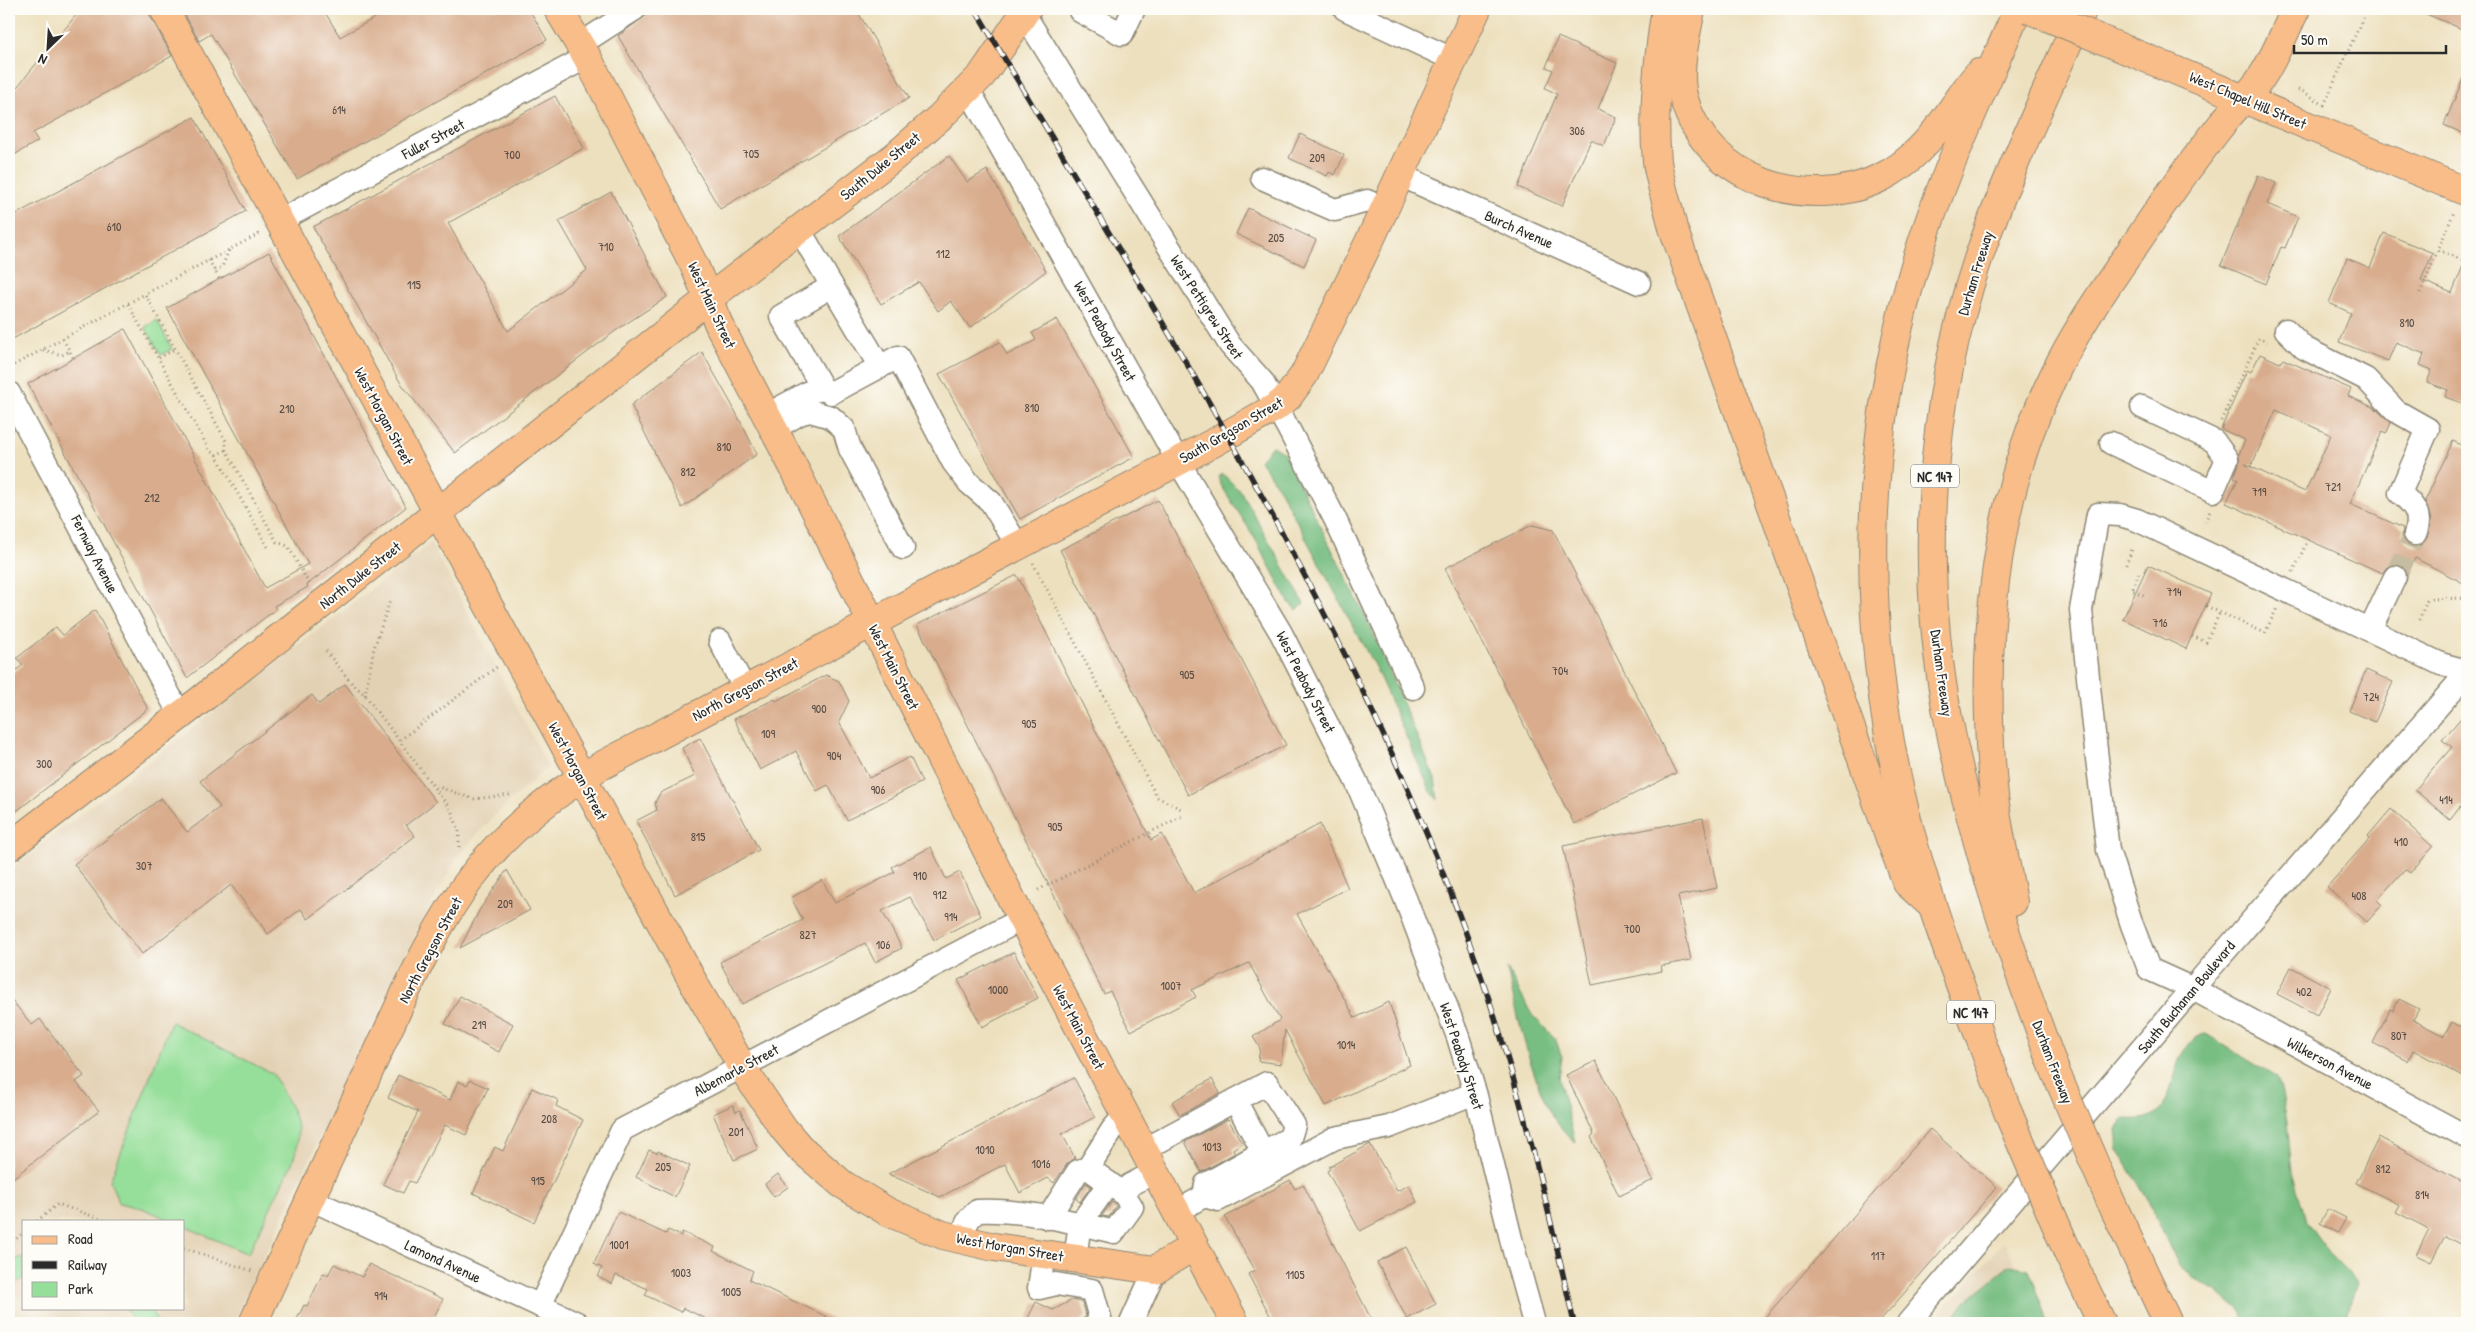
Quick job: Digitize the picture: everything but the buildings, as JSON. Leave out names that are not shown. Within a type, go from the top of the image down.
[{"type":"main road","name":"West Morgan Street","points":[[164,9],[271,226],[437,514],[742,1066],[784,1129],[800,1148],[842,1184],[888,1212],[930,1230],[959,1239],[1044,1254],[1155,1270]]},
{"type":"main road","name":"West Main Street","points":[[558,9],[583,51],[696,267],[719,325],[1022,919],[1235,1323]]},
{"type":"main road","name":"South Gregson Street","points":[[872,623],[1024,552],[1178,461],[1276,407],[1297,386],[1385,209],[1452,59],[1477,9]]},
{"type":"main road","points":[[1666,9],[1658,70],[1655,116],[1657,162],[1673,228],[1900,866],[1907,883],[1934,909]]},
{"type":"main road","points":[[1690,9],[1682,73],[1684,97],[1691,118],[1702,136],[1718,154],[1756,181],[1808,193],[1839,191],[1865,184],[1884,176],[1911,156],[1932,134],[1969,83],[1998,55]]},
{"type":"main road","name":"NC 147","points":[[2018,9],[1941,188],[1910,281],[1892,354],[1876,464],[1873,585],[1882,691],[1900,787],[1934,909],[2008,1115],[2068,1253],[2102,1323]]},
{"type":"main road","name":"West Chapel Hill Street","points":[[2028,9],[2245,99],[2461,202]]},
{"type":"main road","name":"Durham Freeway","points":[[2083,9],[1991,223],[1962,314],[1948,376],[1934,486],[1932,545],[1934,607],[1948,717],[1962,786],[1981,855],[2015,959],[2054,1068],[2110,1200],[2168,1323]]},
{"type":"main road","points":[[2015,959],[2012,901],[2002,855],[1994,797],[1988,721],[1988,663],[1996,579],[2013,482],[2040,403],[2076,335],[2157,212],[2223,122],[2245,99],[2264,74],[2296,9]]},
{"type":"main road","name":"South Duke Street","points":[[708,299],[894,157],[968,89],[1000,51],[1025,12]]},
{"type":"main road","name":"North Duke Street","points":[[9,847],[437,514],[708,299]]},
{"type":"main road","name":"North Gregson Street","points":[[253,1323],[421,961],[454,901],[475,872],[527,816],[582,778],[872,623]]},
{"type":"main road","points":[[1155,1270],[1194,1246]]},
{"type":"street","name":"Fuller Street","points":[[271,226],[583,51],[635,9]]},
{"type":"street","points":[[1080,12],[1122,34],[1134,9]]},
{"type":"street","points":[[1345,9],[1452,59]]},
{"type":"street","name":"West Pettigrew Street","points":[[1025,12],[1230,345],[1262,381],[1335,520],[1413,688]]},
{"type":"street","name":"West Peabody Street","points":[[968,89],[1178,461],[1281,633],[1352,772],[1438,982],[1475,1093],[1534,1323]]},
{"type":"street","name":"Burch Avenue","points":[[1400,176],[1638,283]]},
{"type":"street","points":[[1262,178],[1335,210],[1367,201],[1385,209]]},
{"type":"street","points":[[799,229],[880,367]]},
{"type":"street","points":[[823,389],[781,316],[832,286]]},
{"type":"street","points":[[2281,338],[2366,379],[2396,411],[2428,429],[2400,493],[2415,505],[2418,515],[2415,534]]},
{"type":"street","points":[[770,422],[809,392],[823,389],[831,392],[898,357],[953,462],[970,483],[991,502],[1024,552]]},
{"type":"street","name":"Fernway Avenue","points":[[9,393],[180,715]]},
{"type":"street","points":[[2111,443],[2213,491],[2227,459],[2214,441],[2142,407]]},
{"type":"street","points":[[770,422],[810,411],[819,412],[831,417],[844,429],[850,449],[903,548]]},
{"type":"street","name":"Wilkerson Avenue","points":[[2370,630],[2137,520],[2120,515],[2098,514],[2081,610],[2108,850],[2132,926],[2149,969],[2192,989],[2467,1137]]},
{"type":"street","points":[[2395,577],[2370,630],[2441,664],[2467,672]]},
{"type":"street","points":[[720,641],[744,690]]},
{"type":"street","name":"South Buchanan Boulevard","points":[[1908,1323],[2192,989],[2467,672]]},
{"type":"street","name":"Albemarle Street","points":[[540,1306],[622,1130],[1022,919]]},
{"type":"street","points":[[1075,1258],[1080,1224],[1116,1189],[1130,1185],[1149,1161],[1235,1100],[1267,1084],[1294,1126],[1290,1138],[1206,1184],[1204,1196]]},
{"type":"street","points":[[1176,1212],[1204,1196],[1218,1200],[1335,1138],[1389,1126],[1475,1093]]},
{"type":"street","points":[[1235,1100],[1263,1152]]},
{"type":"street","points":[[1048,1218],[1078,1171],[1088,1168],[1112,1130],[1125,1116]]},
{"type":"street","points":[[959,1239],[970,1219],[977,1211],[999,1210],[1114,1232],[1132,1207],[1116,1189],[1088,1168]]},
{"type":"street","name":"Lamond Avenue","points":[[310,1198],[577,1323]]},
{"type":"street","points":[[1044,1254],[1039,1288],[1056,1284],[1092,1290],[1100,1318],[1097,1323]]},
{"type":"street","points":[[1130,1323],[1155,1270]]},
{"type":"path","points":[[2298,90],[2324,105],[2367,9]]},
{"type":"path","points":[[2420,293],[2461,202]]},
{"type":"path","points":[[14,365],[271,226]]},
{"type":"path","points":[[215,271],[222,267],[230,249]]},
{"type":"path","points":[[2438,250],[2467,263],[2463,275],[2467,277]]},
{"type":"path","points":[[209,260],[220,279]]},
{"type":"path","points":[[145,294],[226,442],[226,450],[277,542],[288,546],[312,588]]},
{"type":"path","points":[[128,304],[210,451],[216,455],[269,549]]},
{"type":"path","points":[[2217,429],[2259,338],[2281,338]]},
{"type":"path","points":[[63,339],[74,358]]},
{"type":"path","points":[[159,358],[175,349]]},
{"type":"path","points":[[43,350],[62,355],[70,351]]},
{"type":"path","points":[[216,455],[226,450]]},
{"type":"path","points":[[2205,522],[2213,504]]},
{"type":"path","points":[[2293,573],[2308,540]]},
{"type":"path","points":[[2126,565],[2132,549]]},
{"type":"path","points":[[1024,552],[1157,797],[1181,809]]},
{"type":"path","points":[[2139,573],[2132,590],[2146,596]]},
{"type":"path","points":[[2419,620],[2427,601],[2431,599],[2467,598]]},
{"type":"path","points":[[2206,606],[2265,633],[2281,600]]},
{"type":"path","points":[[365,695],[374,648],[390,601]]},
{"type":"path","points":[[2192,636],[2206,642],[2220,612]]},
{"type":"path","points":[[326,651],[349,680],[365,695],[400,740],[457,820],[459,850]]},
{"type":"path","points":[[400,740],[498,667]]},
{"type":"path","points":[[434,786],[473,799],[510,795]]},
{"type":"path","points":[[1038,890],[1184,814]]},
{"type":"path","points":[[39,1220],[58,1204],[103,1220]]},
{"type":"path","points":[[9,1245],[22,1234]]},
{"type":"path","points":[[185,1248],[255,1272]]},
{"type":"shaded area","points":[[431,543],[548,767],[498,812],[457,857],[418,929],[233,1323],[9,1323],[9,870]]},
{"type":"shaded area","points":[[2004,1242],[2048,1323],[1931,1323]]},
{"type":"green space","points":[[157,320],[172,349],[161,355],[145,327]]},
{"type":"green space","points":[[1272,446],[1284,453],[1370,626],[1435,779],[1438,800],[1430,790],[1376,669],[1281,492],[1260,460]]},
{"type":"green space","points":[[1223,474],[1241,492],[1304,603],[1297,610],[1290,604],[1253,535],[1221,485],[1218,477]]},
{"type":"green space","points":[[1507,969],[1532,1015],[1555,1038],[1562,1057],[1559,1078],[1575,1142],[1552,1116],[1540,1090],[1524,1039]]},
{"type":"green space","points":[[171,1022],[273,1074],[293,1112],[298,1129],[297,1147],[292,1163],[248,1254],[185,1226],[185,1220],[170,1220],[142,1208],[119,1203],[110,1181]]},
{"type":"green space","points":[[2206,1034],[2277,1078],[2287,1122],[2292,1173],[2307,1222],[2328,1252],[2358,1283],[2344,1323],[2243,1323],[2241,1313],[2217,1292],[2179,1267],[2148,1200],[2118,1150],[2116,1130],[2125,1119],[2141,1119],[2152,1116],[2160,1110],[2169,1093],[2183,1052],[2196,1036]]},
{"type":"green space","points":[[22,1258],[22,1280],[9,1285],[9,1261]]},
{"type":"green space","points":[[2010,1265],[2029,1269],[2044,1310],[2046,1323],[1949,1323],[1967,1300]]},
{"type":"green space","points":[[126,1310],[150,1310],[158,1323],[135,1323]]},
{"type":"tunnel","points":[[2395,577],[2415,534]]},
{"type":"railway","points":[[975,9],[1114,240],[1250,474],[1314,593],[1374,714],[1428,837],[1492,1008],[1531,1142],[1574,1323]]}]
